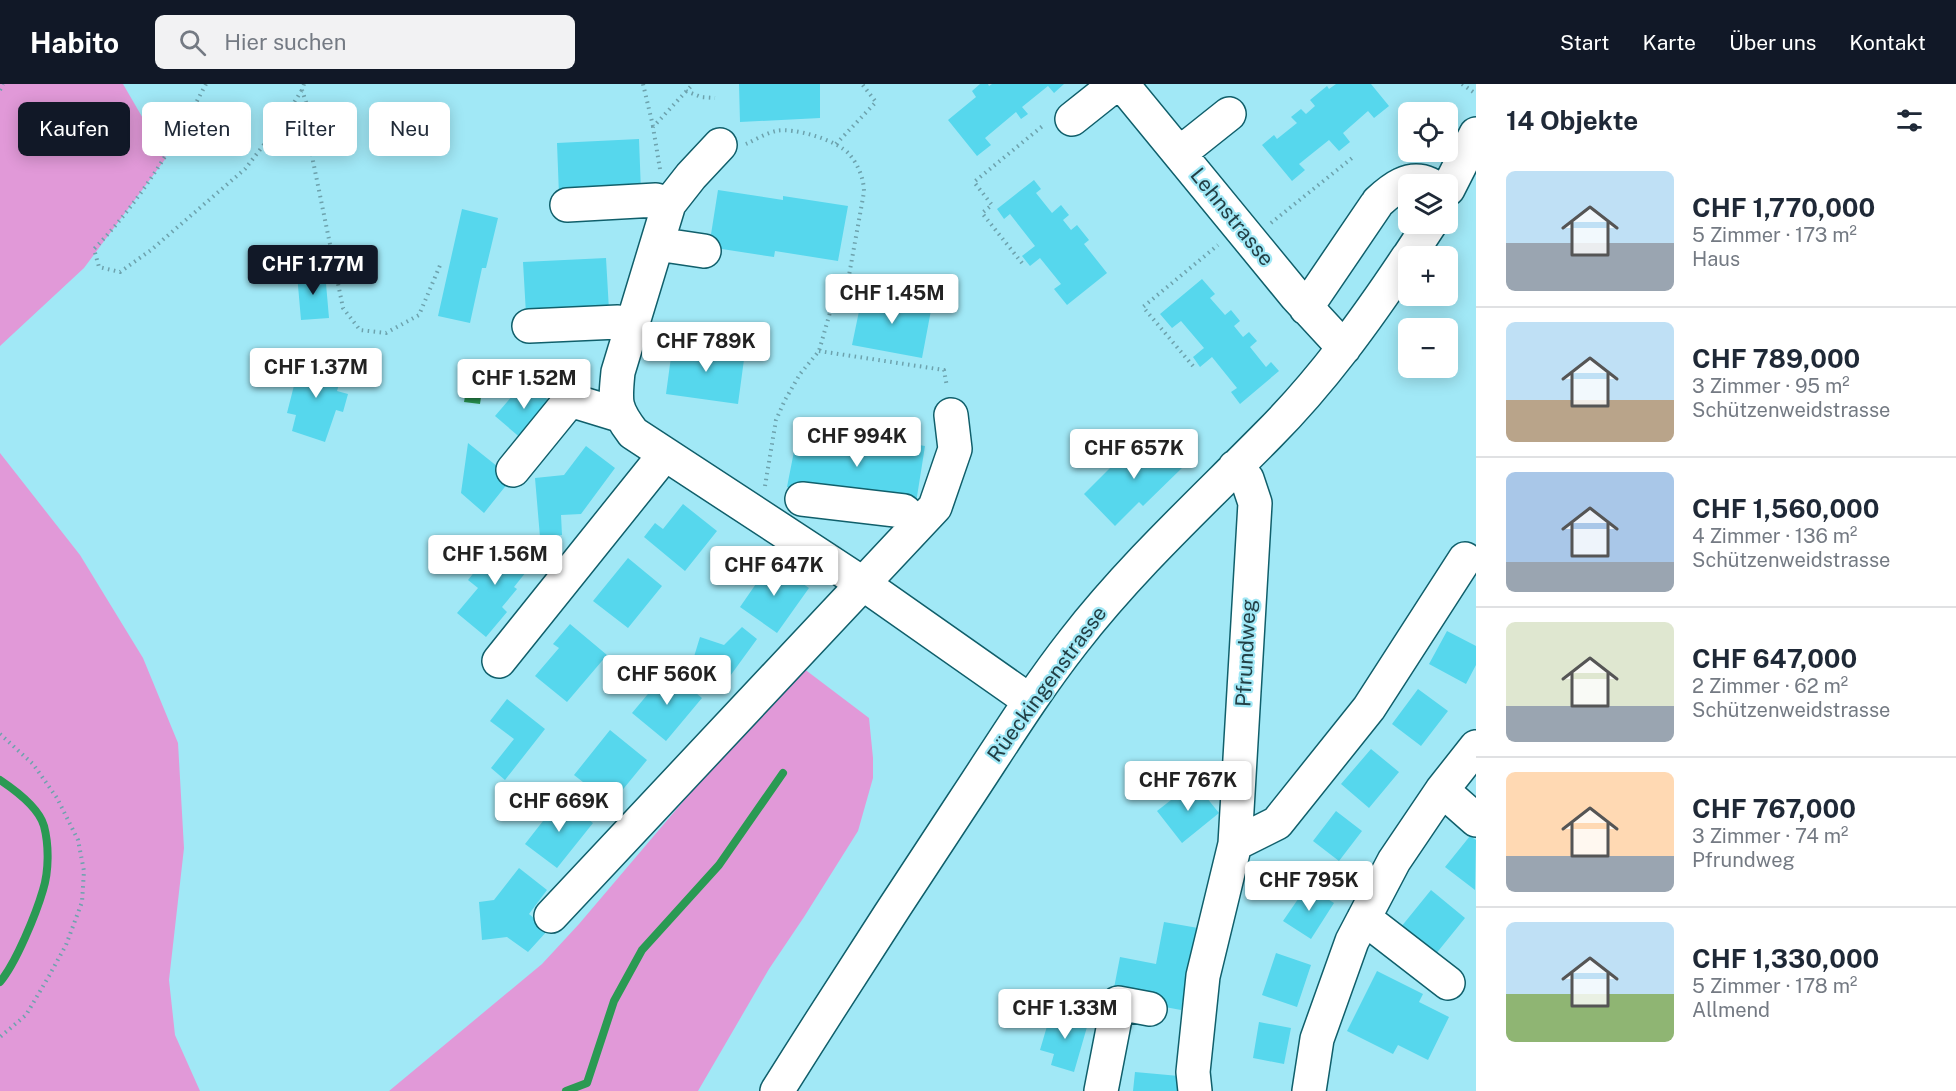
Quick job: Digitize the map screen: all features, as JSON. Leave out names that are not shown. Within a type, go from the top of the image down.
[{"type":"street","points":[[1060,120],[1116,84]]},
{"type":"street","name":"Lehnstrasse","points":[[1122,84],[1306,308],[1344,348]]},
{"type":"street","points":[[1180,153],[1229,114]]},
{"type":"street","points":[[1456,174],[1476,134]]},
{"type":"street","points":[[729,146],[691,176],[669,204],[618,372],[615,397],[619,415],[633,433],[862,583],[1030,701]]},
{"type":"street","points":[[1306,308],[1377,204],[1398,187]]},
{"type":"street","points":[[567,205],[656,200],[669,204]]},
{"type":"street","points":[[657,244],[704,250]]},
{"type":"street","name":"Rüeckingenstrasse","points":[[777,1091],[865,951],[1030,701],[1073,642],[1114,593],[1285,418],[1344,348],[1398,273]]},
{"type":"street","points":[[529,326],[618,322],[632,325]]},
{"type":"street","points":[[513,470],[570,399],[619,415]]},
{"type":"street","points":[[550,916],[935,507],[955,449],[951,415]]},
{"type":"street","points":[[499,661],[664,454]]},
{"type":"street","name":"Pfrundweg","points":[[1195,1091],[1193,1072],[1203,976],[1235,844],[1255,503],[1247,480],[1235,467]]},
{"type":"street","points":[[802,499],[904,512],[918,524]]},
{"type":"street","points":[[1235,844],[1277,824],[1369,708],[1465,559]]},
{"type":"street","points":[[1309,1091],[1317,1039],[1352,941],[1394,861],[1442,790],[1476,747]]},
{"type":"street","points":[[1442,790],[1476,820]]},
{"type":"street","points":[[1364,918],[1448,983]]},
{"type":"street","points":[[1101,1091],[1118,1003],[1150,1009]]},
{"type":"path","points":[[0,90],[3,84]]},
{"type":"path","points":[[206,84],[173,145],[117,225],[94,249],[99,267],[120,272],[151,250],[245,170],[283,120],[304,84]]},
{"type":"path","points":[[643,84],[660,173],[669,204]]},
{"type":"path","points":[[653,127],[693,84]]},
{"type":"path","points":[[836,144],[876,102],[862,84]]},
{"type":"path","points":[[1462,84],[1476,94]]},
{"type":"path","points":[[302,90],[308,105],[313,161],[343,308],[360,330],[386,333],[419,315],[441,263]]},
{"type":"path","points":[[686,91],[715,99]]},
{"type":"path","points":[[1022,262],[982,213],[992,205],[974,182],[1060,120]]},
{"type":"path","points":[[729,146],[775,131],[792,130],[836,144],[849,154],[864,181],[848,281],[836,295],[819,351],[800,374],[776,420],[766,484]]},
{"type":"path","points":[[1263,230],[1353,158]]},
{"type":"path","points":[[1193,366],[1143,307],[1223,241]]},
{"type":"path","points":[[819,351],[944,370],[951,415]]},
{"type":"path","points":[[0,734],[33,764],[57,798],[78,840],[84,871],[82,902],[66,945],[26,1015],[0,1037]]},
{"type":"shaded area","points":[[0,84],[123,84],[142,117],[142,156],[165,156],[166,158],[84,268],[0,346]]},
{"type":"shaded area","points":[[469,374],[484,376],[480,404],[464,402]]},
{"type":"shaded area","points":[[0,453],[80,555],[143,658],[178,743],[184,848],[169,980],[175,1035],[200,1091],[0,1091]]},
{"type":"shaded area","points":[[799,665],[869,718],[873,778],[858,831],[769,969],[698,1091],[389,1091],[542,964],[579,924]]},
{"type":"building","points":[[739,84],[820,84],[820,118],[740,122]]},
{"type":"building","points":[[980,84],[989,86],[992,84],[1064,84],[1054,93],[1048,86],[1022,107],[1028,114],[1021,119],[1016,112],[985,138],[991,145],[977,156],[948,120],[976,97],[972,91]]},
{"type":"building","points":[[1336,84],[1371,84],[1389,106],[1374,118],[1368,111],[1343,133],[1350,142],[1339,151],[1329,140],[1299,164],[1305,170],[1292,181],[1262,145],[1274,135],[1277,139],[1297,123],[1291,117],[1301,109],[1306,114],[1315,106],[1310,100],[1327,86],[1329,89]]},
{"type":"building","points":[[639,139],[641,192],[559,195],[557,143]]},
{"type":"building","points":[[1034,180],[1041,189],[1036,193],[1052,213],[1061,205],[1069,215],[1063,220],[1071,230],[1077,225],[1089,240],[1084,244],[1107,273],[1067,305],[1054,289],[1061,284],[1040,258],[1030,266],[1022,256],[1035,246],[1010,214],[1004,219],[997,209]]},
{"type":"building","points":[[718,190],[783,200],[783,196],[848,206],[838,261],[775,251],[774,257],[709,247]]},
{"type":"building","points":[[462,209],[498,218],[486,268],[482,268],[470,323],[438,316]]},
{"type":"building","points":[[606,258],[609,310],[526,314],[523,262]]},
{"type":"building","points":[[325,272],[329,318],[301,320],[297,274]]},
{"type":"building","points":[[1202,279],[1215,294],[1210,298],[1225,315],[1231,310],[1240,321],[1234,326],[1243,337],[1249,332],[1257,341],[1250,347],[1266,367],[1271,362],[1279,371],[1240,404],[1231,392],[1237,388],[1212,357],[1200,367],[1193,357],[1204,348],[1181,321],[1172,328],[1160,314]]},
{"type":"building","points":[[863,292],[932,305],[922,358],[852,345]]},
{"type":"building","points":[[673,342],[745,352],[738,404],[666,394]]},
{"type":"building","points":[[300,362],[344,367],[337,391],[348,394],[343,412],[336,410],[325,442],[292,431],[296,415],[287,413]]},
{"type":"building","points":[[525,381],[553,404],[523,440],[495,416]]},
{"type":"building","points":[[798,431],[859,442],[860,435],[925,446],[916,503],[848,499],[787,487]]},
{"type":"building","points":[[1153,434],[1184,466],[1143,506],[1139,502],[1115,526],[1084,494],[1125,453],[1129,457]]},
{"type":"building","points":[[468,443],[512,478],[484,513],[461,493]]},
{"type":"building","points":[[586,446],[615,468],[581,514],[561,515],[562,535],[540,537],[535,478],[564,475]]},
{"type":"building","points":[[683,504],[717,531],[685,571],[644,537],[655,523],[663,529]]},
{"type":"building","points":[[503,536],[534,562],[514,587],[517,589],[502,607],[507,612],[486,637],[457,613],[478,588],[468,580]]},
{"type":"building","points":[[628,558],[662,586],[628,628],[593,601]]},
{"type":"building","points":[[771,562],[809,588],[777,633],[740,607]]},
{"type":"building","points":[[570,624],[607,655],[567,702],[535,676],[559,648],[553,644]]},
{"type":"building","points":[[742,627],[757,639],[725,683],[693,660],[700,637],[724,645]]},
{"type":"building","points":[[1447,631],[1476,646],[1476,665],[1466,684],[1429,664]]},
{"type":"building","points":[[668,670],[702,698],[666,741],[632,713]]},
{"type":"building","points":[[1418,689],[1448,711],[1421,746],[1392,724]]},
{"type":"building","points":[[507,699],[545,729],[505,780],[491,768],[514,739],[490,721]]},
{"type":"building","points":[[610,730],[647,760],[611,804],[574,775]]},
{"type":"building","points":[[1371,749],[1399,772],[1369,808],[1341,784]]},
{"type":"building","points":[[1194,782],[1219,813],[1182,843],[1157,811]]},
{"type":"building","points":[[561,798],[593,823],[557,868],[525,844]]},
{"type":"building","points":[[1336,811],[1362,831],[1339,861],[1313,841]]},
{"type":"building","points":[[1470,836],[1476,840],[1475,890],[1445,867]]},
{"type":"building","points":[[519,868],[547,890],[529,914],[548,930],[528,952],[507,937],[482,940],[479,902],[494,900]]},
{"type":"building","points":[[1307,886],[1334,903],[1311,939],[1283,921]]},
{"type":"building","points":[[1431,890],[1465,918],[1435,955],[1401,927]]},
{"type":"building","points":[[1164,922],[1198,928],[1181,1010],[1149,1004],[1114,988],[1120,957],[1156,964]]},
{"type":"building","points":[[1276,953],[1311,965],[1297,1007],[1262,995]]},
{"type":"building","points":[[1377,971],[1423,994],[1419,1002],[1449,1017],[1428,1060],[1398,1045],[1393,1054],[1347,1031]]},
{"type":"building","points":[[1066,1013],[1089,1020],[1074,1072],[1051,1065],[1054,1054],[1040,1050],[1050,1016],[1064,1020]]},
{"type":"building","points":[[1259,1022],[1291,1028],[1284,1064],[1253,1058]]},
{"type":"building","points":[[1135,1072],[1179,1076],[1177,1091],[1133,1091]]},
{"type":"waterway","points":[[566,1091],[587,1083],[614,1001],[642,950],[719,865],[783,773]]},
{"type":"waterway","points":[[0,780],[26,800],[41,819],[46,833],[48,858],[45,883],[36,912],[19,951],[0,982]]}]
